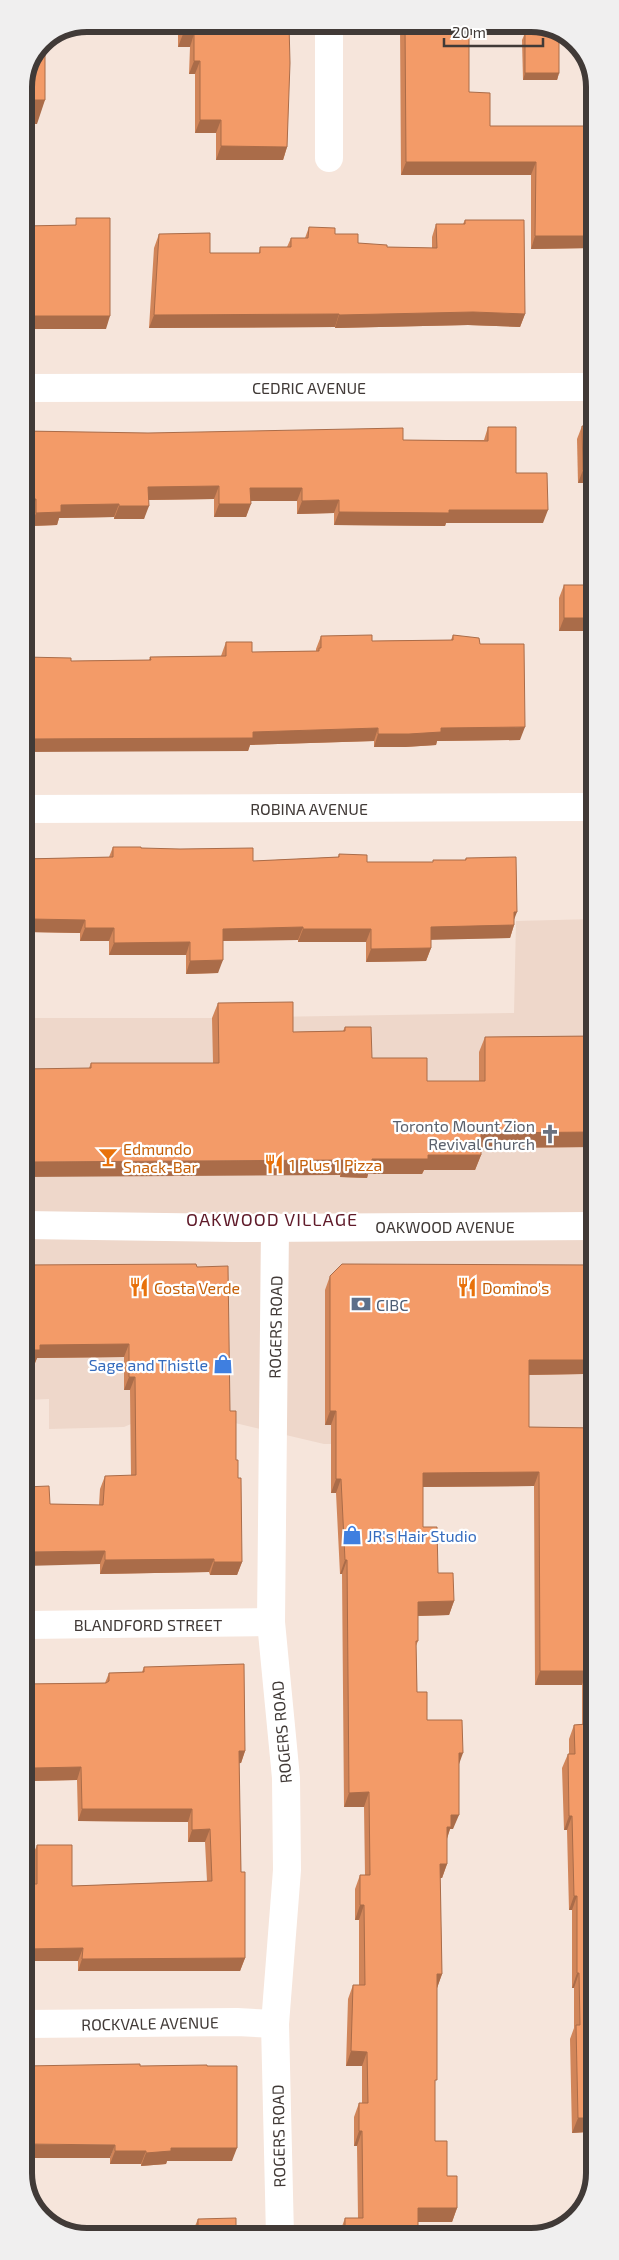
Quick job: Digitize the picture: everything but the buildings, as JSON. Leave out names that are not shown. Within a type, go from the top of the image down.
[{"type":"street","points":[[329,33],[329,158]]},
{"type":"street","name":"CEDRIC AVENUE","points":[[32,388],[586,387]]},
{"type":"street","name":"ROBINA AVENUE","points":[[32,809],[586,807]]},
{"type":"street","name":"OAKWOOD AVENUE","points":[[32,1225],[276,1228],[586,1226]]},
{"type":"street","name":"ROGERS ROAD","points":[[276,1228],[271,1622],[283,1736],[287,1843],[287,1870],[276,2024],[280,2227]]},
{"type":"street","name":"BLANDFORD STREET","points":[[32,1626],[271,1622]]},
{"type":"street","name":"ROCKVALE AVENUE","points":[[32,2024],[237,2022],[276,2024]]},
{"type":"shaded area","points":[[586,919],[586,1442],[324,1444],[235,1423],[131,1424],[124,1427],[49,1429],[49,1399],[32,1400],[32,1018],[212,1018],[514,1013],[516,921]]},
{"type":"place","name":"Toronto Mount Zion Revival Church","points":[[550,1134]]},
{"type":"place","name":"Edmundo Snack-Bar","points":[[108,1157]]},
{"type":"place","name":"1 Plus 1 Pizza","points":[[274,1164]]},
{"type":"place","name":"Costa Verde","points":[[139,1287]]},
{"type":"place","name":"Domino's","points":[[467,1287]]},
{"type":"place","name":"CIBC","points":[[361,1304]]},
{"type":"place","name":"Sage and Thistle","points":[[223,1364]]},
{"type":"place","name":"JR's Hair Studio","points":[[352,1535]]},
{"type":"district","name":"OAKWOOD VILLAGE","points":[[272,1219]]}]
